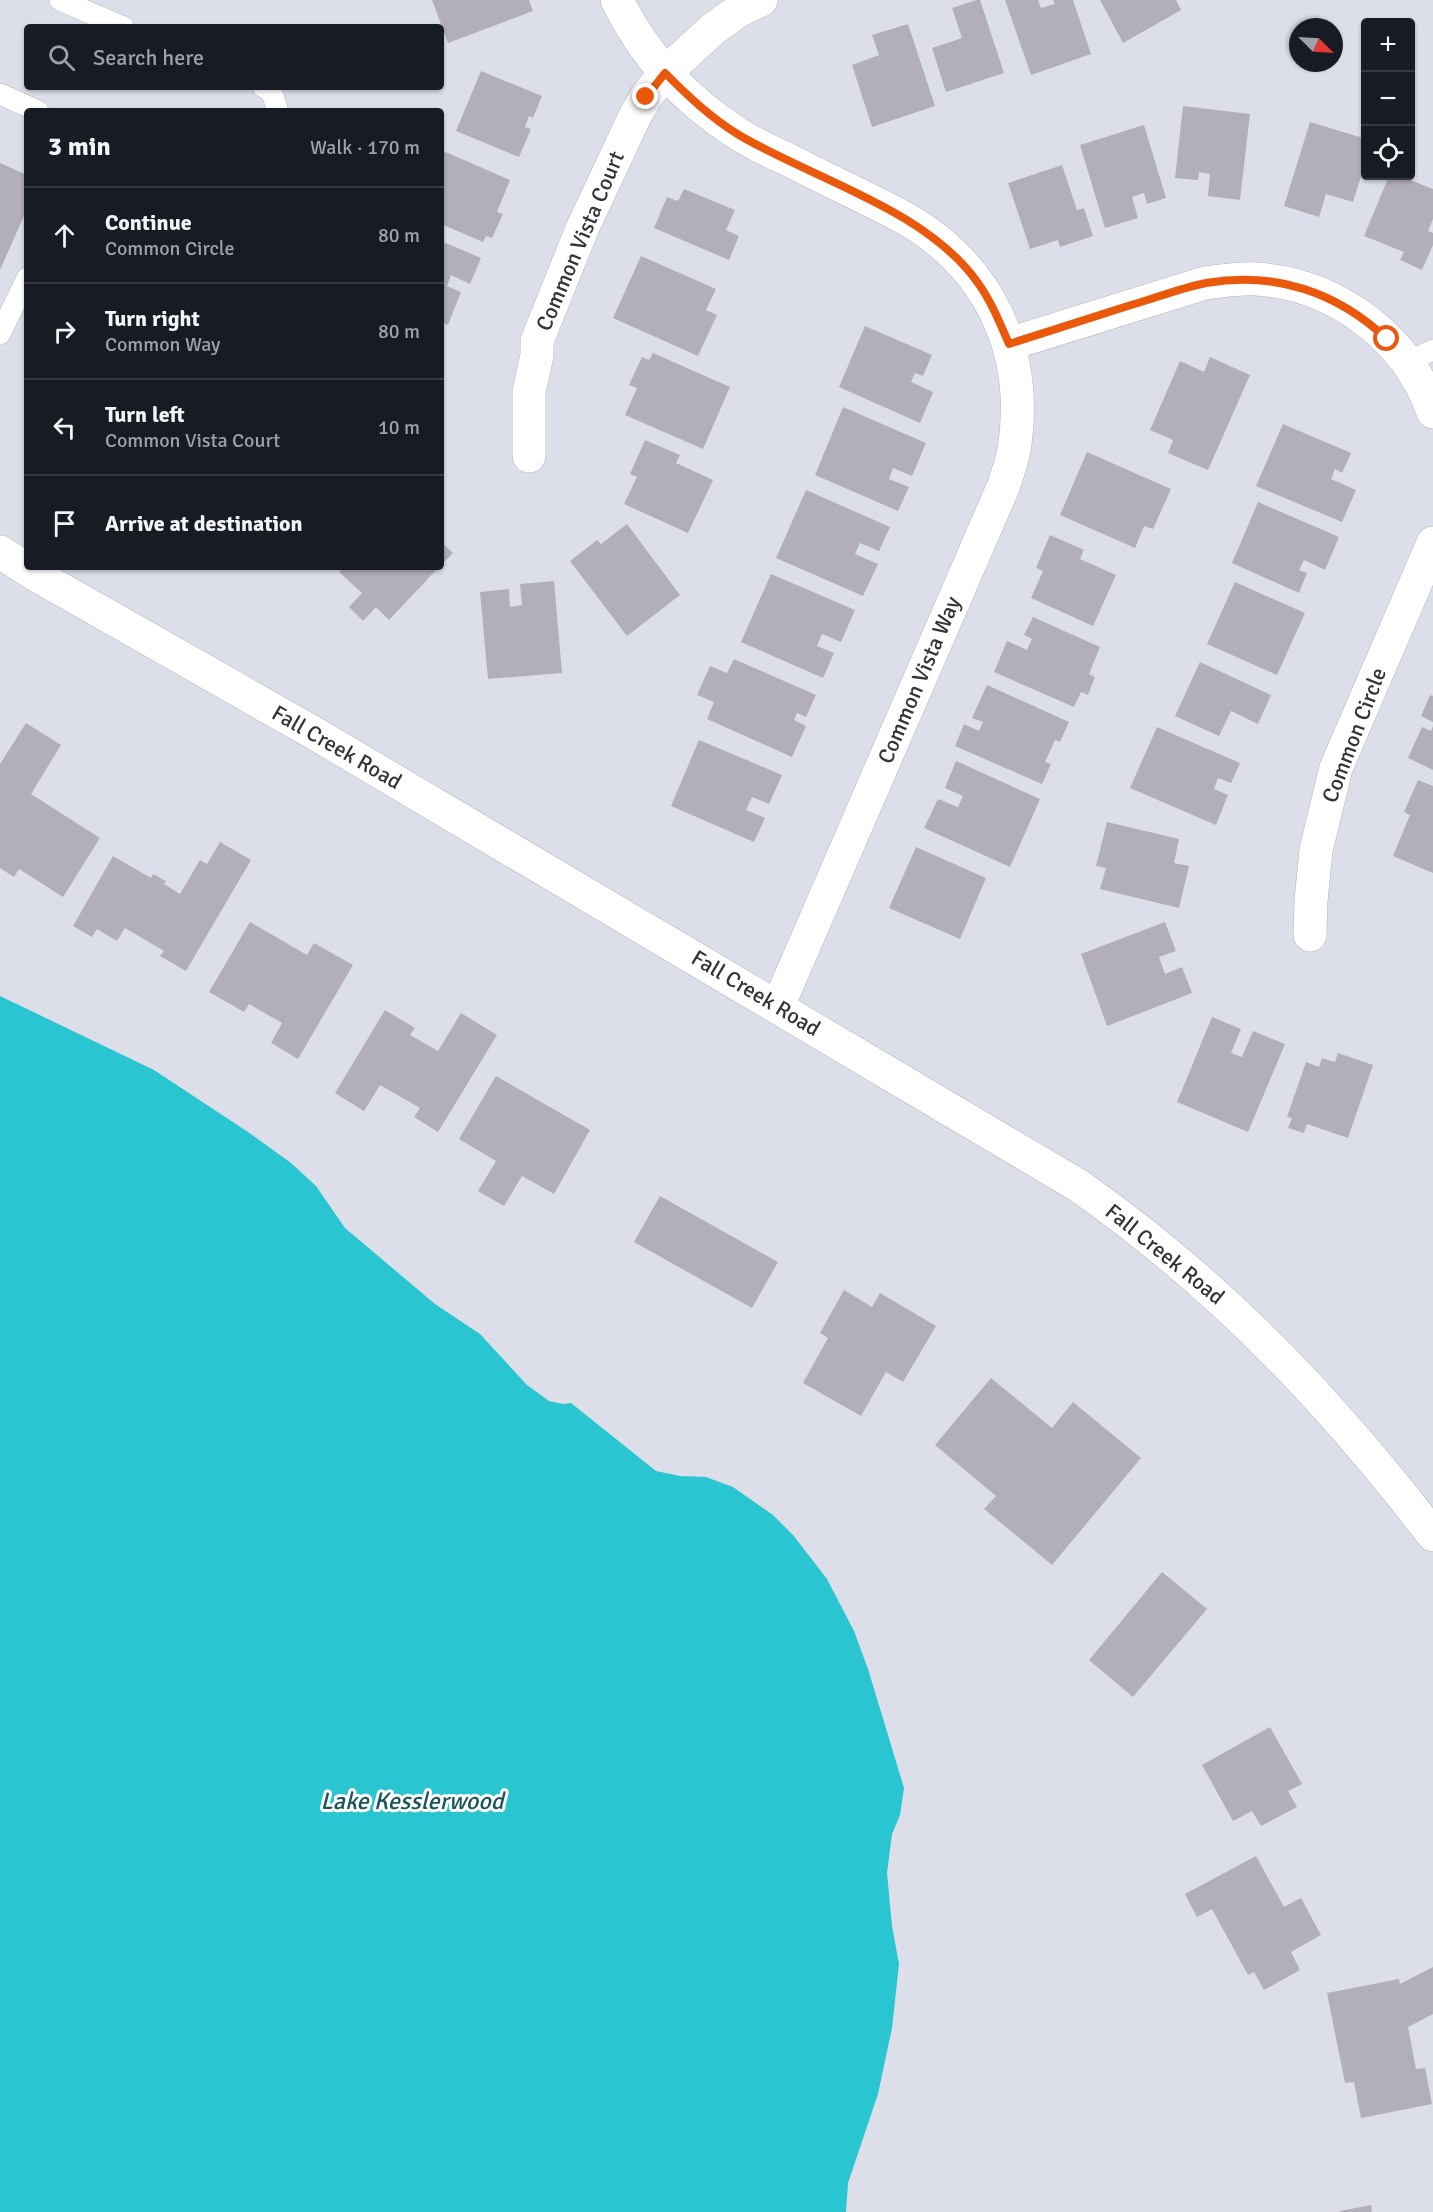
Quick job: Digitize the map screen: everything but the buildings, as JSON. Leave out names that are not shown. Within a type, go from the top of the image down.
[{"type":"street","name":"Common Vista Way","points":[[617,0],[641,42],[665,73],[688,96],[736,133],[899,216],[929,234],[955,256],[978,282],[995,311],[1009,344],[1017,398],[1014,450],[1004,485],[778,1006]]},
{"type":"street","name":"Common Vista Court","points":[[529,456],[529,392],[537,355],[537,341],[582,229],[636,114],[665,73],[713,29],[738,11],[761,0]]},
{"type":"street","points":[[1009,344],[1189,287],[1237,279],[1255,279],[1304,288],[1348,308],[1387,339],[1421,358],[1433,412]]},
{"type":"street","name":"Common Circle","points":[[1310,935],[1316,850],[1336,768],[1433,543]]},
{"type":"street","name":"Fall Creek Road","points":[[0,552],[24,568]]},
{"type":"street","name":"Fall Creek Road","points":[[27,570],[324,739],[1079,1186],[1148,1237],[1214,1292],[1296,1372],[1357,1440],[1433,1535]]},
{"type":"lane","points":[[60,0],[116,24]]},
{"type":"lane","points":[[271,90],[277,108]]},
{"type":"lane","points":[[0,94],[31,108]]},
{"type":"lane","points":[[0,334],[24,284]]},
{"type":"water","name":"Lake Kesslerwood","points":[[0,996],[154,1070],[248,1132],[291,1163],[316,1186],[345,1228],[435,1304],[480,1334],[527,1385],[549,1401],[571,1403],[656,1471],[680,1476],[706,1477],[733,1487],[773,1515],[793,1535],[827,1579],[854,1631],[868,1669],[904,1788],[900,1815],[892,1834],[887,1873],[892,1926],[899,1964],[892,2028],[878,2094],[848,2183],[846,2212],[0,2212]]},
{"type":"route","points":[[646,97],[665,73],[688,96],[736,133],[899,216],[929,234],[955,256],[978,282],[995,311],[1009,344],[1189,287],[1237,279],[1272,281],[1319,293],[1362,317],[1387,339]]}]
